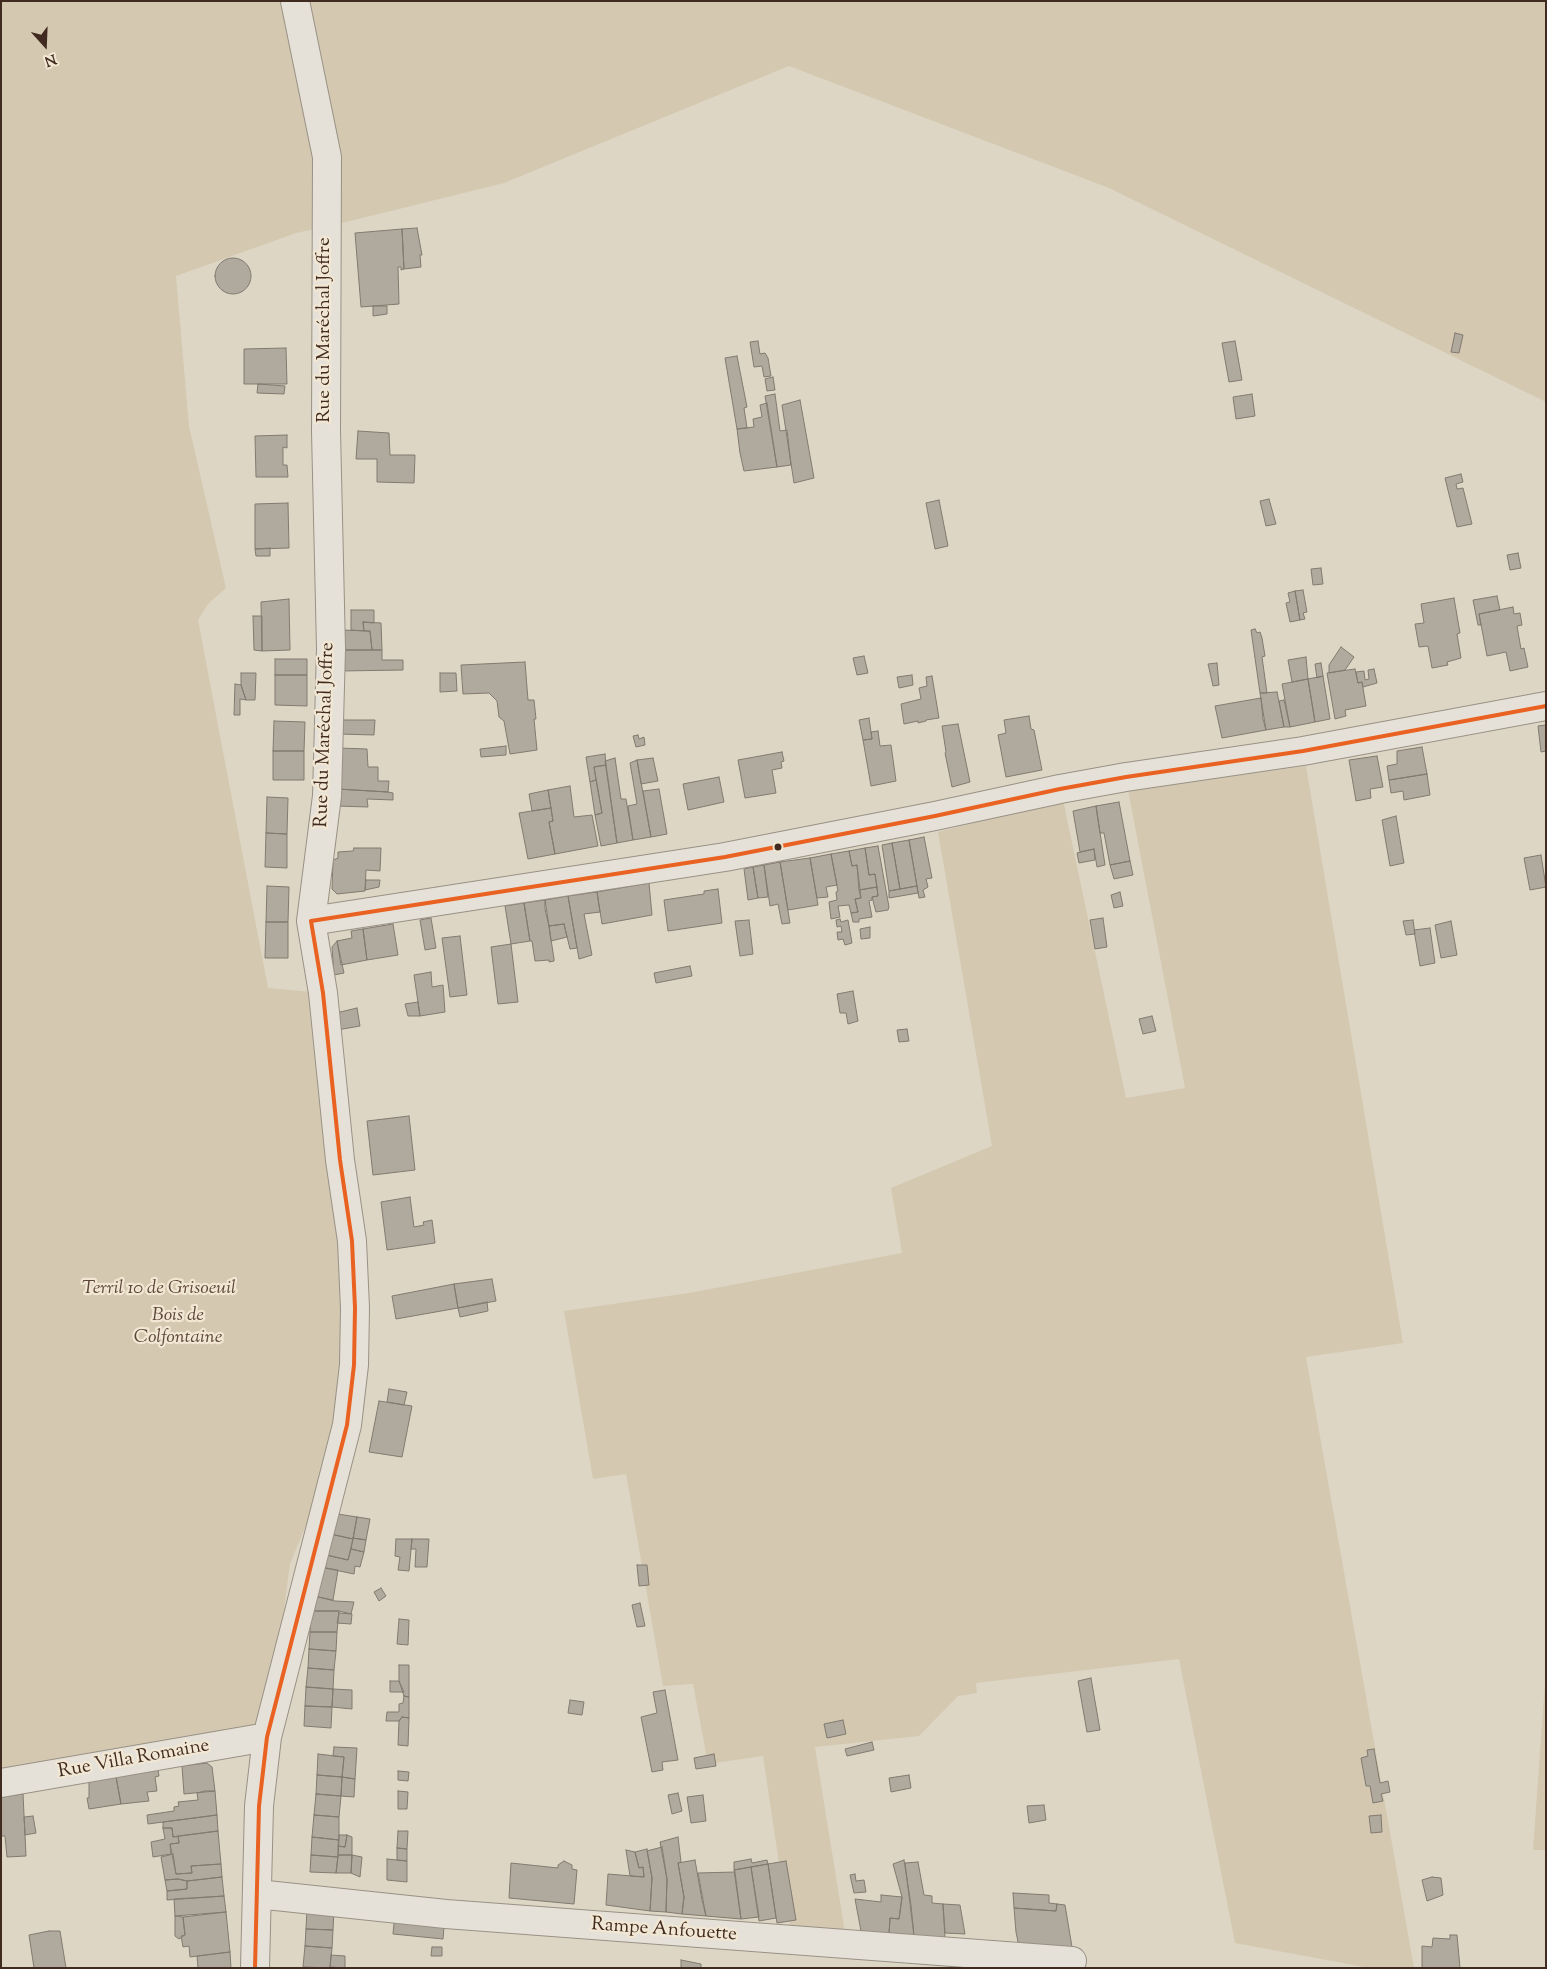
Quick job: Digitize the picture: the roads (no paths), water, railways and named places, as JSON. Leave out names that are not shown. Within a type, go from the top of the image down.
[{"type":"street","name":"Rue du Maréchal Joffre","points":[[255,1968],[259,1806],[267,1737],[347,1425],[354,1365],[355,1308],[352,1241],[340,1160],[323,993],[311,921],[327,796],[330,679],[326,431],[327,156],[295,1]]},
{"type":"street","points":[[311,921],[725,857],[936,816],[1070,787],[1303,751],[1546,706]]},
{"type":"street","name":"Rue Villa Romaine","points":[[1,1783],[267,1737]]},
{"type":"street","name":"Rampe Anfouette","points":[[257,1894],[465,1916],[1072,1961]]},
{"type":"park label","name":"Terril 10 de Grisoeuil","points":[[159,1290]]},
{"type":"park label","name":"Bois de Colfontaine","points":[[178,1328]]}]
